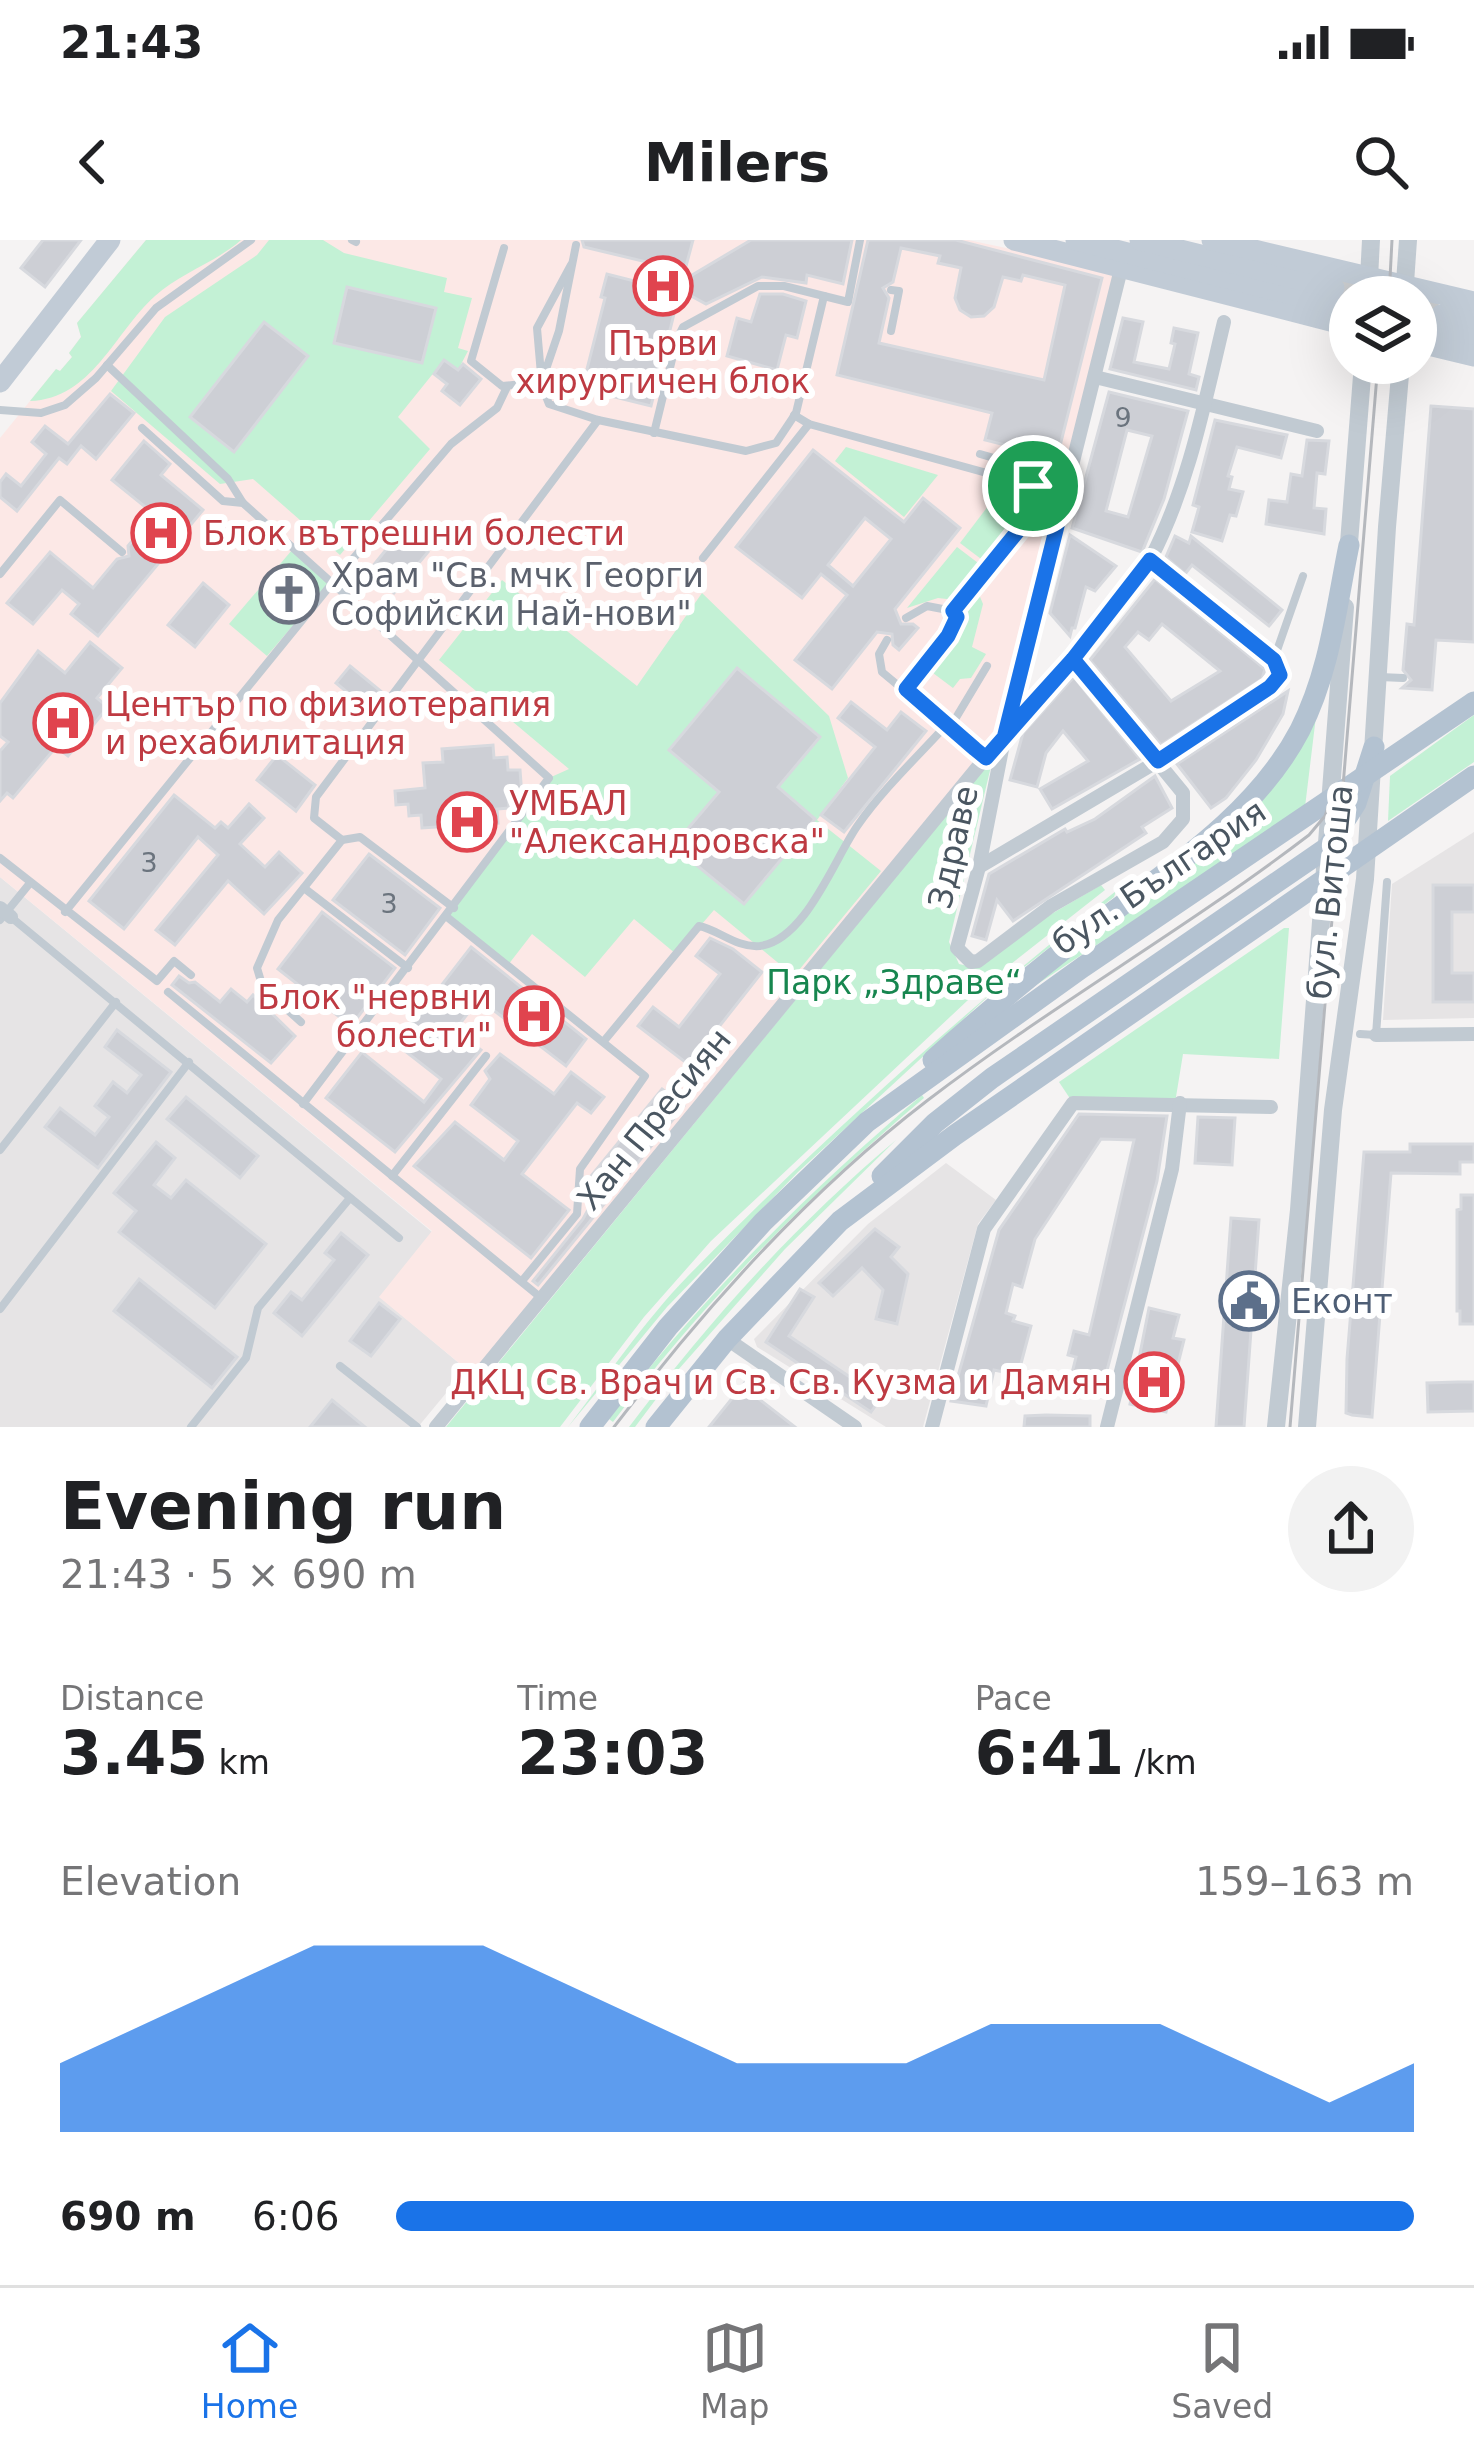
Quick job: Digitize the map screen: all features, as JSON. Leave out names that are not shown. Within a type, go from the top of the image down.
[{"type":"main road","points":[[0,382],[110,240]]},
{"type":"main road","points":[[1015,240],[1329,321]]},
{"type":"main road","points":[[1076,240],[1334,297],[1140,240]]},
{"type":"main road","points":[[1212,240],[1331,276]]},
{"type":"main road","points":[[1437,296],[1474,302]]},
{"type":"main road","points":[[1474,322],[1440,323],[1474,340]]},
{"type":"main road","points":[[1437,347],[1474,356]]},
{"type":"main road","points":[[867,1123],[1018,984],[1244,807],[1290,747],[1328,660],[1349,545]]},
{"type":"main road","name":"бул. България","points":[[590,1427],[668,1327],[731,1257],[867,1123],[1083,968],[1474,702]]},
{"type":"main road","points":[[656,1427],[727,1340],[935,1123],[992,1078],[1328,847],[1356,803],[1375,747]]},
{"type":"main road","points":[[840,1221],[955,1135],[1474,776]]},
{"type":"street","points":[[1369,276],[1371,240]]},
{"type":"street","points":[[1406,276],[1408,240]]},
{"type":"street","name":"Здраве","points":[[1120,269],[957,948],[965,959],[978,961],[1051,906],[1129,864]]},
{"type":"street","name":"Хан Пресиян","points":[[436,1427],[1150,560],[1181,485],[1224,322]]},
{"type":"street","points":[[1095,377],[1318,431]]},
{"type":"street","name":"бул. Витоша","points":[[1276,1427],[1299,1210],[1361,384]]},
{"type":"street","name":"бул. Витоша","points":[[1307,1427],[1334,1110],[1365,879],[1399,384]]},
{"type":"street","points":[[979,866],[1158,761],[1270,687],[1277,668],[1150,560]]},
{"type":"street","points":[[1073,659],[1183,793],[1186,806],[1175,831],[1129,864],[1131,897]]},
{"type":"street","points":[[1368,1035],[1474,1034]]},
{"type":"street","points":[[932,1427],[984,1229],[1073,1103],[1271,1107]]},
{"type":"street","points":[[1108,1427],[1172,1168],[1180,1103]]},
{"type":"street","points":[[727,1340],[855,1427]]},
{"type":"lane","points":[[0,410],[40,413],[65,405],[156,308],[251,240]]},
{"type":"lane","points":[[654,433],[683,327],[758,286],[784,286],[848,302],[856,282],[860,240]]},
{"type":"lane","points":[[542,382],[559,331],[576,244]]},
{"type":"lane","points":[[504,248],[471,361],[484,375],[507,387],[542,382]]},
{"type":"lane","points":[[571,265],[537,328],[549,404],[598,421],[746,452],[776,443],[794,416],[824,296]]},
{"type":"lane","points":[[891,290],[899,292],[891,331]]},
{"type":"lane","points":[[107,365],[228,479],[244,503],[550,778],[303,1104]]},
{"type":"lane","points":[[65,911],[334,581],[451,444],[497,408],[507,387]]},
{"type":"lane","points":[[794,416],[1033,486],[1067,486]]},
{"type":"lane","points":[[342,840],[314,818],[316,797],[598,421]]},
{"type":"lane","points":[[703,558],[809,424]]},
{"type":"lane","points":[[142,428],[223,501],[244,503]]},
{"type":"lane","points":[[980,454],[1067,486]]},
{"type":"lane","points":[[953,611],[1022,526],[1033,486]]},
{"type":"lane","points":[[0,574],[61,500],[122,552]]},
{"type":"lane","points":[[1277,668],[1303,576]]},
{"type":"lane","points":[[905,618],[927,606],[953,611],[957,617],[948,636],[906,689]]},
{"type":"lane","points":[[887,640],[879,654],[886,677],[986,758]]},
{"type":"lane","points":[[950,727],[987,666]]},
{"type":"lane","points":[[1378,677],[1403,678]]},
{"type":"lane","points":[[604,1041],[699,926],[758,946],[798,920],[826,886],[859,824],[939,733]]},
{"type":"lane","points":[[301,1022],[263,988],[256,968],[278,920],[342,840],[360,837],[454,908]]},
{"type":"lane","points":[[0,858],[157,981],[174,961],[191,975]]},
{"type":"lane","points":[[1368,1035],[1387,882]]},
{"type":"lane","points":[[30,883],[4,914],[398,1238]]},
{"type":"lane","points":[[304,888],[408,968]]},
{"type":"lane","points":[[447,917],[645,1076],[580,1169],[577,1214],[522,1281]]},
{"type":"lane","points":[[168,992],[541,1298]]},
{"type":"lane","points":[[0,1150],[116,1002]]},
{"type":"lane","points":[[392,1176],[486,1056]]},
{"type":"lane","points":[[0,1309],[188,1062]]},
{"type":"lane","points":[[191,1427],[246,1358],[258,1308],[350,1198]]},
{"type":"lane","points":[[340,1366],[417,1427]]},
{"type":"shaded area","name":"УМБАЛ \"Александровска\"","points":[[146,240],[968,240],[1120,272],[1005,734],[476,1377],[379,1297],[432,1231],[0,877],[0,438],[56,369],[60,371],[72,357],[69,353],[81,337],[77,323]]},
{"type":"shaded area","points":[[1474,832],[1474,1018],[1383,1020],[1392,884]]},
{"type":"shaded area","points":[[0,877],[432,1232],[380,1297],[466,1369],[418,1427],[0,1427]]},
{"type":"shaded area","points":[[946,1163],[996,1200],[978,1224],[923,1427],[886,1427],[757,1347],[754,1339],[868,1224]]},
{"type":"green space","points":[[146,240],[241,240],[155,296],[86,377],[70,389],[30,401],[72,357],[69,353],[81,337],[77,323]]},
{"type":"green space","points":[[269,240],[323,240],[344,253],[447,278],[444,292],[472,298],[458,348],[468,351],[458,370],[444,360],[398,417],[430,449],[340,555],[253,479],[220,484],[111,391],[165,317],[257,255]]},
{"type":"green space","points":[[846,447],[938,475],[904,517],[835,461]]},
{"type":"green space","points":[[1001,489],[1014,491],[1016,516],[985,562],[960,543]]},
{"type":"green space","points":[[957,547],[982,566],[955,600],[938,598],[907,608]]},
{"type":"green space","points":[[292,550],[330,582],[267,656],[229,624]]},
{"type":"green space","points":[[502,580],[637,686],[702,593],[829,716],[848,778],[817,820],[881,871],[794,976],[714,910],[676,954],[634,919],[585,977],[532,934],[508,965],[447,917],[549,778],[569,769],[439,660]]},
{"type":"green space","points":[[978,592],[983,604],[972,647],[986,654],[971,678],[960,679],[953,688],[929,670],[961,630],[963,612]]},
{"type":"green space","points":[[1317,708],[1305,807],[1024,993],[1223,834]]},
{"type":"green space","points":[[1474,715],[1474,762],[1388,821],[1390,776]]},
{"type":"green space","name":"Парк „Здраве“","points":[[993,758],[949,942],[959,964],[977,968],[1036,923],[1101,885],[1105,890],[983,986],[711,1241],[644,1317],[560,1427],[446,1427]]},
{"type":"green space","points":[[1116,891],[1114,897],[996,990],[1060,936]]},
{"type":"green space","points":[[1289,928],[1279,1059],[1183,1054],[1175,1103],[1073,1103],[1059,1082]]},
{"type":"green space","points":[[994,991],[798,1172],[667,1307],[568,1427],[687,1277],[842,1126]]},
{"type":"green space","points":[[922,1095],[759,1251],[613,1422],[609,1419],[757,1248]]},
{"type":"green space","points":[[896,1140],[785,1249],[678,1370],[635,1427],[629,1427],[755,1276]]},
{"type":"building","points":[[43,240],[81,240],[45,287],[21,268]]},
{"type":"building","points":[[582,240],[693,240],[682,281],[751,240],[852,240],[843,284],[807,275],[806,283],[762,277],[706,304],[680,290],[651,406],[582,389],[607,274],[646,284],[651,263],[584,247]]},
{"type":"building","points":[[868,240],[956,240],[1102,278],[1057,458],[985,440],[992,413],[837,375]],"holes":[[[901,248],[940,256],[938,263],[961,268],[955,298],[960,310],[971,317],[984,316],[994,307],[1003,277],[1021,281],[1023,275],[1065,285],[1044,380],[879,343],[889,298],[883,288],[893,282]]]},
{"type":"building","points":[[347,287],[436,308],[422,363],[334,343]]},
{"type":"building","points":[[760,294],[806,301],[797,338],[786,335],[777,370],[727,356],[737,318],[751,322]]},
{"type":"building","points":[[1123,318],[1143,322],[1134,362],[1169,369],[1174,328],[1198,333],[1189,374],[1199,377],[1196,390],[1110,369]]},
{"type":"building","points":[[264,322],[308,356],[234,452],[190,417]]},
{"type":"building","points":[[444,360],[458,370],[463,364],[481,379],[460,405],[442,391],[447,384],[434,374]]},
{"type":"building","points":[[1109,392],[1188,411],[1164,499],[1142,552],[1072,528]],"holes":[[[1127,430],[1152,436],[1128,517],[1106,511]]]},
{"type":"building","points":[[110,394],[134,413],[96,459],[81,446],[67,464],[59,458],[17,511],[0,497],[0,482],[6,474],[21,486],[46,454],[32,442],[45,426],[68,444]]},
{"type":"building","points":[[1431,406],[1474,409],[1474,642],[1436,640],[1432,690],[1402,688],[1411,680],[1403,670],[1407,624],[1414,625]]},
{"type":"building","points":[[1215,420],[1287,435],[1281,458],[1237,447],[1229,489],[1243,492],[1222,541],[1192,532],[1199,507],[1193,505]]},
{"type":"building","points":[[1307,440],[1329,441],[1325,474],[1317,473],[1314,508],[1326,509],[1324,534],[1266,524],[1269,500],[1287,502],[1291,474],[1302,476]]},
{"type":"building","name":"Блок вътрешни болести","points":[[144,441],[170,464],[161,475],[203,510],[98,636],[71,614],[79,604],[62,590],[33,624],[7,603],[50,552],[93,588],[117,559],[129,556],[128,546],[154,514],[112,480]]},
{"type":"building","points":[[813,450],[904,522],[923,498],[960,528],[895,609],[901,624],[918,628],[899,650],[892,634],[877,632],[832,689],[795,660],[847,595],[821,574],[802,598],[736,547]],"holes":[[[865,518],[891,539],[853,586],[828,565]]]},
{"type":"building","points":[[402,530],[428,552],[394,593],[368,572]]},
{"type":"building","points":[[1070,535],[1116,566],[1095,591],[1086,587],[1070,636],[1050,613]]},
{"type":"building","points":[[1175,536],[1189,543],[1191,536],[1282,610],[1269,626],[1192,565],[1185,574],[1170,561],[1166,557]]},
{"type":"building","points":[[1155,579],[1265,669],[1262,679],[1161,745],[1090,660]],"holes":[[[1162,624],[1220,671],[1171,701],[1125,647],[1138,632],[1149,640]]]},
{"type":"building","points":[[203,583],[229,605],[195,647],[168,625]]},
{"type":"building","name":"Център по физиотерапия и рехабилитация","points":[[90,642],[122,668],[97,698],[108,707],[68,756],[56,747],[13,798],[7,793],[0,801],[0,751],[8,742],[0,736],[0,703],[38,651],[65,673]]},
{"type":"building","points":[[350,666],[383,693],[370,711],[336,683]]},
{"type":"building","points":[[737,668],[820,737],[778,787],[815,819],[744,904],[673,846],[719,792],[669,750]]},
{"type":"building","points":[[1074,677],[1140,759],[1052,809],[1040,789],[1088,761],[1063,731],[1046,753],[1037,787],[1010,780],[1023,733]]},
{"type":"building","points":[[1288,691],[1283,714],[1256,760],[1226,798],[1211,808],[1177,764]]},
{"type":"building","points":[[851,702],[887,730],[901,712],[926,731],[844,832],[821,815],[875,747],[838,718]]},
{"type":"building","points":[[493,745],[494,758],[507,757],[508,770],[520,770],[522,796],[508,796],[509,808],[497,809],[498,823],[422,828],[421,815],[409,816],[408,804],[396,805],[395,791],[425,788],[423,763],[443,762],[442,749]]},
{"type":"building","points":[[277,755],[315,785],[296,811],[257,780]]},
{"type":"building","points":[[1155,776],[1172,808],[1142,827],[1146,833],[1013,921],[997,900],[986,940],[972,936],[989,874],[1065,829],[1095,819]]},
{"type":"building","points":[[174,795],[215,828],[221,822],[228,828],[249,804],[264,818],[240,844],[265,867],[279,852],[302,873],[264,914],[228,881],[175,945],[156,930],[218,855],[198,837],[124,929],[89,901]]},
{"type":"building","points":[[369,854],[440,908],[405,955],[333,900]]},
{"type":"building","points":[[1433,885],[1474,885],[1474,912],[1452,912],[1452,973],[1474,973],[1474,1002],[1433,1002]]},
{"type":"building","points":[[322,912],[395,968],[351,1026],[278,969]]},
{"type":"building","points":[[710,938],[762,972],[689,1065],[638,1026],[653,1007],[679,1027],[720,974],[696,956]]},
{"type":"building","points":[[471,947],[586,1039],[566,1066],[479,999],[455,1030],[481,1050],[395,1152],[326,1098],[362,1052],[424,1102],[441,1079],[396,1044]]},
{"type":"building","points":[[179,976],[220,1002],[231,989],[247,1002],[253,995],[295,1036],[271,1063],[172,985]]},
{"type":"building","points":[[117,1030],[171,1072],[98,1168],[45,1127],[60,1108],[95,1135],[109,1117],[95,1106],[113,1082],[127,1093],[141,1075],[105,1047]]},
{"type":"building","points":[[500,1054],[554,1094],[571,1072],[604,1097],[591,1113],[577,1103],[522,1174],[569,1210],[531,1258],[414,1166],[455,1122],[504,1160],[518,1141],[471,1105],[490,1079],[485,1071]]},
{"type":"building","points":[[662,1089],[684,1106],[538,1285],[533,1281],[595,1197],[587,1191],[587,1181]]},
{"type":"building","points":[[186,1097],[258,1156],[240,1178],[167,1119]]},
{"type":"building","points":[[1079,1114],[1167,1116],[1157,1181],[1100,1397],[1068,1389],[1076,1357],[1068,1355],[1074,1331],[1089,1335],[1134,1140],[1101,1139],[1035,1239],[1022,1287],[1013,1284],[1006,1313],[1015,1316],[1013,1321],[1031,1326],[1018,1375],[994,1370],[986,1406],[951,1401],[999,1230]]},
{"type":"building","points":[[1198,1117],[1235,1118],[1232,1165],[1195,1163]]},
{"type":"building","points":[[156,1142],[175,1158],[154,1185],[171,1198],[186,1180],[266,1244],[215,1308],[119,1232],[136,1211],[114,1193]]},
{"type":"building","points":[[1410,1144],[1474,1144],[1474,1162],[1460,1162],[1460,1174],[1391,1173],[1372,1417],[1352,1415],[1346,1413],[1347,1359],[1364,1152],[1410,1152]]},
{"type":"building","points":[[1461,1195],[1474,1195],[1474,1324],[1460,1324],[1457,1311]]},
{"type":"building","points":[[1231,1218],[1259,1220],[1244,1427],[1216,1427]]},
{"type":"building","points":[[875,1229],[899,1247],[891,1257],[908,1274],[897,1324],[876,1319],[883,1290],[862,1268],[833,1296],[819,1283]]},
{"type":"building","points":[[341,1233],[368,1255],[302,1336],[274,1313],[291,1292],[302,1300],[334,1260],[325,1253]]},
{"type":"building","points":[[139,1279],[237,1357],[212,1388],[114,1311]]},
{"type":"building","points":[[800,1289],[814,1297],[789,1336],[881,1398],[871,1412],[766,1342]]},
{"type":"building","points":[[379,1303],[400,1319],[371,1356],[350,1341]]},
{"type":"building","points":[[1149,1308],[1179,1315],[1173,1338],[1184,1340],[1166,1412],[1130,1404]]},
{"type":"building","points":[[750,1376],[767,1389],[759,1399],[795,1427],[709,1427]]},
{"type":"building","points":[[1474,1382],[1474,1411],[1428,1412],[1427,1383]]},
{"type":"building","points":[[332,1400],[365,1427],[310,1427]]},
{"type":"building","points":[[1025,1416],[1090,1416],[1090,1427],[1024,1427]]},
{"type":"tunnel","points":[[1437,314],[1441,315]]},
{"type":"tram line","points":[[1390,276],[1392,240]]},
{"type":"tram line","points":[[1290,1427],[1376,384]]},
{"type":"tram line","points":[[614,1427],[722,1295],[841,1173],[975,1065],[1309,835],[1325,816],[1334,790]]},
{"type":"place","name":"Първи хирургичен блок","points":[[663,286]]},
{"type":"place","name":"Блок вътрешни болести","points":[[161,533]]},
{"type":"place","name":"Храм \"Св. мчк Георги Софийски Най-нови\"","points":[[289,594]]},
{"type":"place","name":"Център по физиотерапия и рехабилитация","points":[[63,723]]},
{"type":"place","name":"УМБАЛ \"Александровска\"","points":[[467,822]]},
{"type":"place","name":"Блок \"нервни болести\"","points":[[534,1016]]},
{"type":"place","name":"Еконт","points":[[1249,1301]]},
{"type":"place","name":"ДКЦ Св. Врач и Св. Св. Кузма и Дамян","points":[[1154,1382]]},
{"type":"route","points":[[1033,486],[1022,526],[953,611],[957,617],[954,627],[906,689],[986,758],[1073,659],[1150,560],[1274,660],[1280,675],[1270,687],[1158,761],[1073,659],[1005,734],[1065,494],[1033,486]]}]
